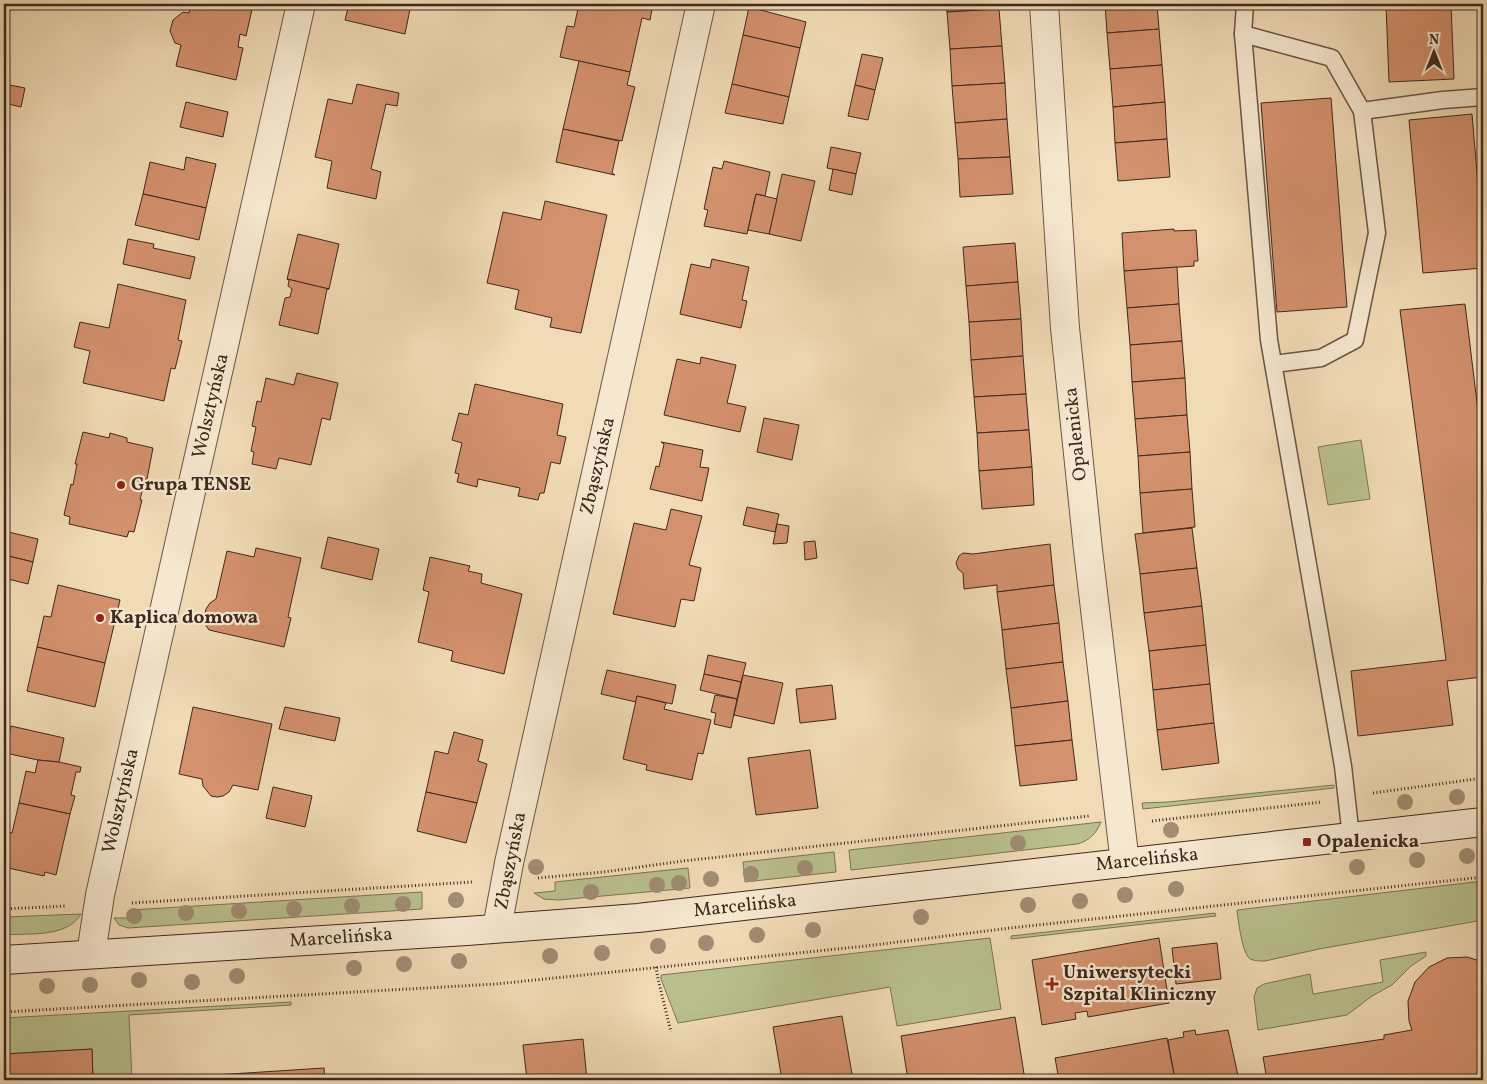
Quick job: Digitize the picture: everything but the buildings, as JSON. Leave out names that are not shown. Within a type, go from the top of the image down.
[{"type":"street","name":"Wolsztyńska","points":[[92,954],[99,905],[301,4]]},
{"type":"street","name":"Zbąszyńska","points":[[497,928],[515,834],[701,4]]},
{"type":"street","name":"Opalenicka","points":[[1044,4],[1065,328],[1088,550],[1126,863]]},
{"type":"street","name":"Marcelińska","points":[[4,960],[638,918],[1483,822]]},
{"type":"lane","points":[[1244,4],[1243,34],[1269,340],[1343,766],[1351,837]]},
{"type":"lane","points":[[1243,34],[1332,58],[1362,111],[1377,233],[1355,340],[1321,358],[1274,364]]},
{"type":"lane","points":[[1362,111],[1443,100],[1483,97]]},
{"type":"path","points":[[4,909],[506,880],[604,872],[683,861],[818,848],[1075,817],[1102,816],[1150,821],[1346,798],[1386,790],[1483,778]]},
{"type":"path","points":[[4,1012],[496,984],[866,946],[1010,928],[1483,877]]},
{"type":"path","points":[[656,967],[670,1032]]},
{"type":"green space","points":[[1361,440],[1370,499],[1328,505],[1318,447]]},
{"type":"green space","points":[[1334,785],[1334,788],[1143,809],[1142,803],[1168,802]]},
{"type":"green space","points":[[1101,822],[1092,836],[1077,844],[851,870],[849,850]]},
{"type":"green space","points":[[834,852],[836,872],[745,882],[743,862]]},
{"type":"green space","points":[[688,868],[690,888],[559,900],[544,899],[534,893],[555,891],[555,882]]},
{"type":"green space","points":[[1483,881],[1483,920],[1319,949],[1265,961],[1249,958],[1242,942],[1237,910]]},
{"type":"green space","points":[[422,892],[422,909],[128,928],[119,925],[114,918],[126,918],[131,910]]},
{"type":"green space","points":[[1215,913],[1216,916],[1011,939],[1011,936]]},
{"type":"green space","points":[[81,914],[75,922],[57,931],[4,935],[4,917]]},
{"type":"green space","points":[[990,938],[1001,1009],[897,1026],[890,987],[678,1023],[661,979],[661,975]]},
{"type":"green space","points":[[1426,952],[1426,956],[1411,966],[1392,985],[1372,996],[1347,1015],[1258,1030],[1254,997],[1257,988],[1264,984],[1310,974],[1313,994],[1383,982],[1380,960]]},
{"type":"green space","points":[[291,1002],[291,1005],[129,1015],[132,1080],[93,1080],[92,1049],[4,1054],[4,1018]]},
{"type":"place","name":"Grupa TENSE","points":[[121,485]]},
{"type":"place","name":"Kaplica domowa","points":[[100,618]]},
{"type":"place","name":"Opalenicka","points":[[1307,842]]},
{"type":"place","name":"Uniwersytecki Szpital Kliniczny","points":[[1052,984]]}]
